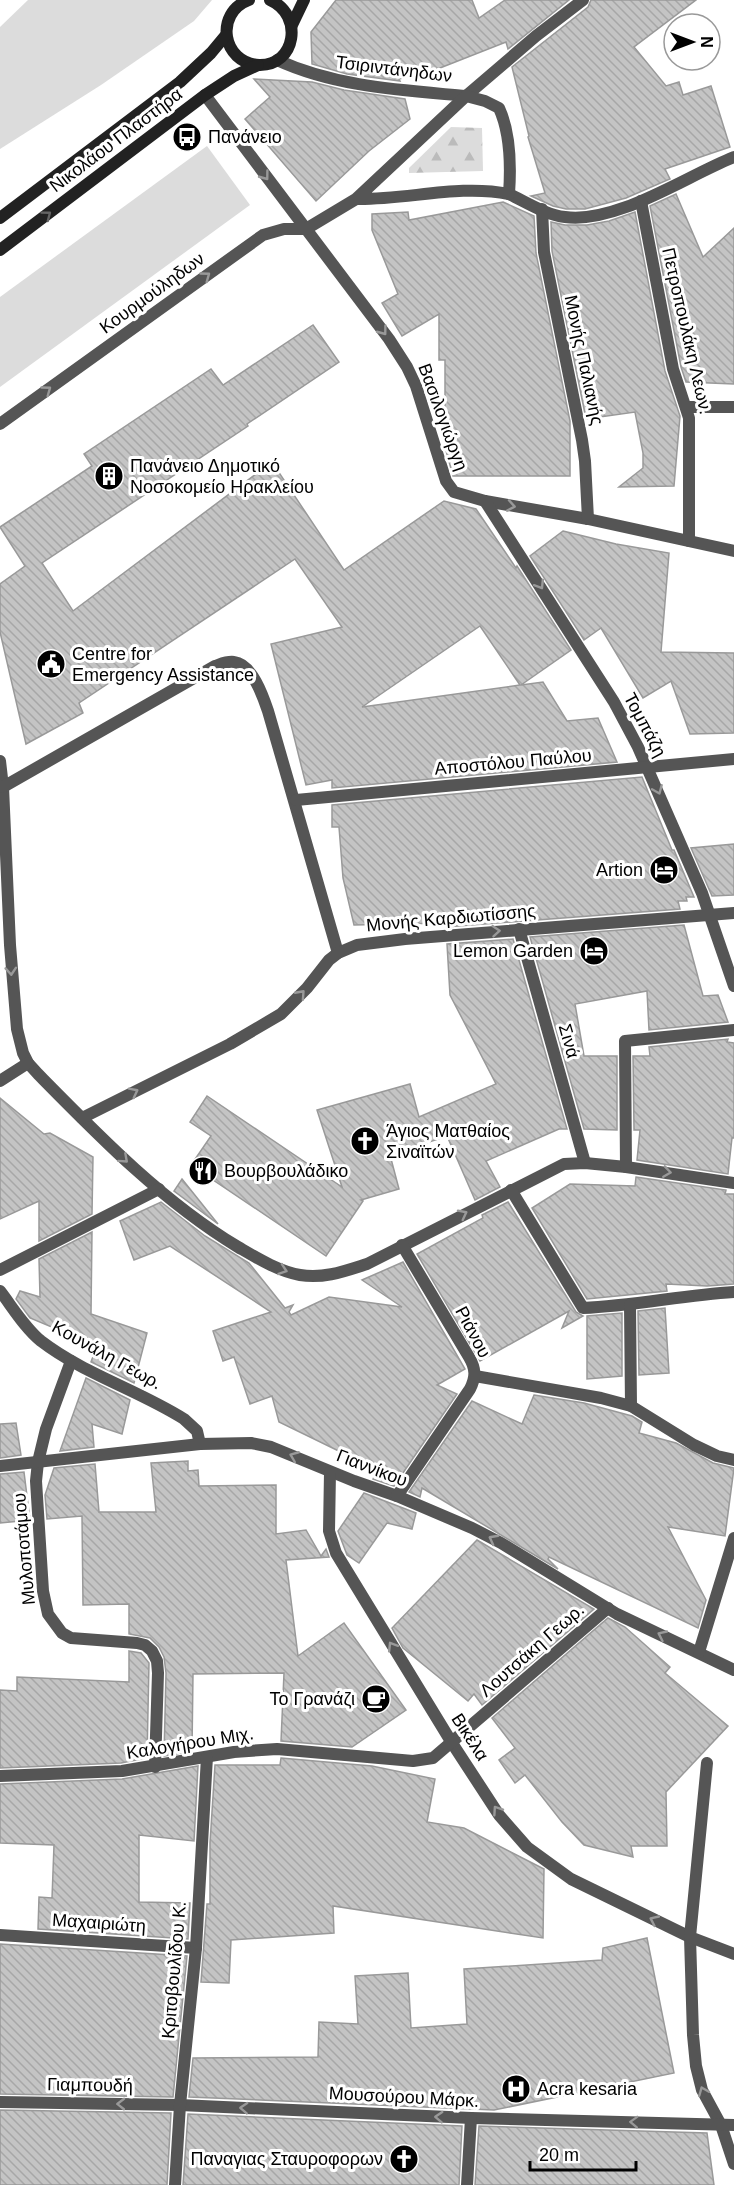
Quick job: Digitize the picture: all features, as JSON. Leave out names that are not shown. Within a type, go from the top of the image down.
[{"type":"main road","points":[[249,0],[232,11],[226,35],[228,44],[235,55],[246,62],[258,65]]},
{"type":"main road","points":[[270,0],[283,7],[292,25]]},
{"type":"main road","points":[[277,60],[290,45],[292,25],[304,0]]},
{"type":"main road","name":"Νικολάου Πλαστήρα","points":[[0,218],[180,82],[211,53],[226,35]]},
{"type":"main road","name":"Νικολάου Πλαστήρα","points":[[0,250],[205,95],[234,76],[258,65],[277,60]]},
{"type":"street","name":"Τσιριντάνηδων","points":[[277,60],[298,70],[333,80],[389,89],[466,96],[536,36],[583,0]]},
{"type":"street","name":"Βασιλογιώργη","points":[[205,95],[389,339],[407,367],[416,386],[449,488],[458,494],[485,501],[588,519],[734,551]]},
{"type":"street","points":[[466,96],[494,104],[502,114],[509,149],[509,194]]},
{"type":"street","name":"Κουρμούληδων","points":[[0,424],[263,235],[284,229],[306,229],[356,199],[466,96]]},
{"type":"street","points":[[356,199],[376,200],[481,190],[509,194],[561,216],[582,216],[621,209],[734,157]]},
{"type":"street","name":"Πετροπουλάκη Λεων.","points":[[641,201],[673,369],[686,407],[690,428],[689,541]]},
{"type":"street","name":"Μονής Παλιανής","points":[[542,209],[544,252],[577,408],[585,461],[588,519]]},
{"type":"street","points":[[686,407],[734,407]]},
{"type":"street","name":"Τομπάζη","points":[[485,501],[614,702],[648,768],[709,915],[734,986]]},
{"type":"street","points":[[3,787],[215,666],[232,662],[239,663],[257,683],[268,711],[296,800],[338,953]]},
{"type":"street","name":"Αποστόλου Παύλου","points":[[296,800],[734,759]]},
{"type":"street","points":[[0,761],[12,982],[17,1029],[23,1053],[28,1063],[82,1118],[159,1189],[230,1242],[291,1273],[326,1275],[367,1264],[554,1167],[564,1164],[585,1163],[626,1167],[734,1183]]},
{"type":"street","name":"Μονής Καρδιωτίσσης","points":[[82,1118],[230,1044],[281,1014],[338,953],[357,945],[734,913]]},
{"type":"street","name":"Σινά","points":[[519,930],[585,1163]]},
{"type":"street","points":[[626,1167],[625,1041],[734,1030]]},
{"type":"street","points":[[0,1081],[28,1063]]},
{"type":"street","points":[[0,1270],[159,1189]]},
{"type":"street","points":[[511,1190],[583,1308],[630,1305],[707,1293],[734,1292]]},
{"type":"street","name":"Ριάνου","points":[[397,1496],[470,1389],[475,1376],[475,1369],[469,1357],[402,1245]]},
{"type":"street","name":"Κουνάλη Γεωρ.","points":[[0,1291],[32,1333],[71,1361],[184,1419],[197,1431],[200,1444]]},
{"type":"street","points":[[630,1305],[631,1406]]},
{"type":"street","name":"Μυλοποτάμου","points":[[71,1361],[46,1429],[38,1462],[37,1503],[48,1614],[62,1633],[70,1638],[137,1643],[152,1651],[157,1661],[158,1673],[155,1767]]},
{"type":"street","points":[[475,1376],[601,1398],[631,1406],[681,1438],[711,1453],[734,1460]]},
{"type":"street","name":"Γιαννίκου","points":[[0,1466],[200,1444],[237,1442],[261,1445],[397,1496],[472,1528],[608,1608],[734,1670]]},
{"type":"street","name":"Βικέλα","points":[[330,1472],[329,1531],[336,1553],[452,1743],[500,1815],[526,1847],[571,1879],[690,1936],[734,1954]]},
{"type":"street","points":[[699,1652],[734,1538]]},
{"type":"street","name":"Λουτσάκη Γεωρ.","points":[[452,1743],[608,1608]]},
{"type":"street","name":"Καλογήρου Μιχ.","points":[[0,1776],[122,1772],[234,1752],[277,1749],[413,1761],[433,1758],[452,1743]]},
{"type":"street","name":"Κριτοβουλίδου Κ.","points":[[175,2185],[180,2104],[196,1948],[207,1757]]},
{"type":"street","points":[[707,1763],[690,1936],[695,2059],[702,2090],[721,2125],[734,2164]]},
{"type":"street","name":"Μαχαιριώτη","points":[[0,1935],[196,1948]]},
{"type":"street","name":"Γιαμπουδή","points":[[0,2102],[180,2104]]},
{"type":"street","name":"Μουσούρου Μάρκ.","points":[[180,2104],[471,2118],[734,2125]]},
{"type":"street","points":[[466,2185],[471,2118]]},
{"type":"green space","points":[[28,0],[212,0],[194,21],[101,85],[0,149],[0,27]]},
{"type":"green space","points":[[451,127],[482,128],[483,171],[409,173],[409,168]]},
{"type":"green space","points":[[207,146],[250,205],[0,387],[0,297]]},
{"type":"building","points":[[336,0],[472,0],[479,18],[505,0],[569,0],[508,49],[506,42],[440,68],[399,79],[400,81],[347,74],[312,64],[311,32]]},
{"type":"building","points":[[591,0],[696,0],[680,12],[662,12],[662,26],[634,47],[666,86],[679,82],[683,95],[711,86],[730,147],[665,169],[670,179],[626,198],[585,209],[566,209],[531,196],[545,193],[528,137],[512,67],[588,7]]},
{"type":"building","points":[[254,79],[312,82],[344,90],[405,99],[410,119],[369,151],[316,201],[245,119],[270,97]]},
{"type":"building","points":[[676,194],[703,257],[734,228],[734,384],[686,382],[681,367],[650,206]]},
{"type":"building","points":[[503,202],[534,216],[536,253],[570,421],[570,476],[453,476],[445,447],[445,360],[439,360],[439,314],[402,336],[382,303],[398,294],[372,230],[372,214],[408,212],[409,220]]},
{"type":"building","points":[[635,212],[665,371],[680,416],[674,486],[619,487],[643,468],[643,453],[635,412],[586,419],[552,251],[551,222],[565,225],[587,225],[609,221]]},
{"type":"building","points":[[313,325],[339,362],[247,424],[248,426],[42,563],[73,611],[272,462],[344,570],[444,501],[476,509],[516,568],[517,566],[571,650],[521,685],[543,682],[567,721],[598,718],[617,762],[332,788],[332,780],[306,785],[271,644],[342,627],[295,559],[79,703],[83,713],[26,744],[0,632],[0,584],[25,566],[0,527],[92,466],[84,454],[211,369],[223,385]],"holes":[[[480,626],[520,685],[362,707]]]},
{"type":"building","points":[[563,531],[616,544],[669,553],[661,652],[734,653],[734,733],[690,734],[671,681],[643,698],[601,628],[584,640],[530,556]]},
{"type":"building","points":[[642,777],[694,897],[686,897],[687,901],[678,901],[680,909],[446,927],[446,923],[354,925],[343,878],[339,827],[332,827],[332,805]]},
{"type":"building","points":[[734,844],[734,895],[712,896],[691,848]]},
{"type":"building","points":[[684,925],[703,996],[718,995],[728,1022],[649,1030],[647,991],[575,1004],[584,1056],[617,1056],[617,1130],[584,1129],[530,937]]},
{"type":"building","points":[[513,939],[567,1129],[559,1129],[486,1161],[500,1187],[475,1200],[447,1136],[390,1155],[399,1189],[361,1200],[363,1201],[326,1256],[191,1165],[211,1136],[190,1122],[207,1096],[342,1187],[317,1110],[410,1084],[419,1117],[496,1084],[450,995],[447,944]]},
{"type":"building","points":[[728,1039],[727,1042],[734,1043],[734,1138],[732,1138],[728,1174],[637,1160],[640,1130],[634,1130],[633,1056],[650,1056],[649,1047]]},
{"type":"building","points":[[0,1098],[44,1134],[50,1133],[93,1157],[92,1214],[39,1241],[39,1201],[0,1219]]},
{"type":"building","points":[[636,1177],[726,1190],[725,1194],[734,1194],[734,1284],[707,1286],[666,1284],[667,1291],[587,1299],[532,1208],[570,1184],[635,1186]]},
{"type":"building","points":[[182,1179],[218,1224],[174,1191]]},
{"type":"building","points":[[161,1202],[205,1236],[249,1263],[285,1308],[293,1305],[289,1312],[291,1315],[329,1297],[402,1307],[362,1280],[403,1262],[465,1369],[437,1385],[457,1394],[394,1486],[373,1479],[375,1475],[388,1475],[279,1422],[272,1396],[250,1404],[234,1357],[223,1361],[213,1331],[271,1312],[170,1246],[134,1260],[120,1221]]},
{"type":"building","points":[[508,1202],[576,1312],[583,1316],[562,1328],[569,1311],[480,1361],[417,1254]]},
{"type":"building","points":[[92,1232],[91,1314],[147,1333],[134,1383],[91,1362],[97,1346],[30,1318],[16,1299],[20,1291],[40,1297],[39,1259]]},
{"type":"building","points":[[665,1308],[669,1373],[639,1375],[638,1311]]},
{"type":"building","points":[[622,1313],[622,1376],[587,1379],[587,1316]]},
{"type":"building","points":[[86,1378],[130,1400],[122,1434],[92,1424],[94,1447],[60,1451]]},
{"type":"building","points":[[534,1395],[584,1403],[632,1416],[642,1422],[639,1433],[676,1443],[713,1463],[734,1468],[725,1536],[668,1527],[706,1600],[698,1628],[549,1557],[548,1559],[558,1569],[422,1488],[420,1497],[409,1492],[472,1401],[522,1424]]},
{"type":"building","points":[[16,1423],[21,1455],[0,1458],[0,1424]]},
{"type":"building","points":[[188,1461],[188,1471],[198,1470],[199,1486],[276,1485],[276,1534],[306,1530],[321,1556],[326,1549],[329,1557],[286,1560],[298,1656],[344,1623],[406,1710],[352,1747],[281,1741],[284,1673],[193,1674],[192,1751],[164,1756],[166,1673],[164,1657],[159,1647],[150,1638],[129,1634],[129,1604],[83,1605],[82,1516],[47,1519],[45,1495],[54,1468],[95,1464],[99,1512],[156,1512],[151,1463]]},
{"type":"building","points":[[24,1472],[30,1520],[0,1523],[0,1474]]},
{"type":"building","points":[[364,1493],[416,1513],[412,1529],[387,1523],[359,1563],[347,1555],[338,1531]]},
{"type":"building","points":[[477,1540],[594,1609],[482,1705],[474,1694],[468,1701],[403,1648],[392,1628]]},
{"type":"building","points":[[608,1618],[625,1627],[670,1667],[665,1673],[728,1726],[666,1792],[667,1846],[631,1846],[633,1857],[584,1845],[562,1822],[525,1775],[515,1783],[499,1760],[515,1748],[492,1718]]},
{"type":"building","points":[[129,1651],[141,1653],[149,1663],[147,1758],[121,1763],[0,1768],[0,1690],[17,1691],[17,1677],[129,1682]]},
{"type":"building","points":[[281,1758],[372,1766],[435,1779],[427,1822],[464,1828],[544,1869],[543,1938],[333,1906],[334,1933],[231,1940],[229,1983],[201,1982],[207,1904],[210,1904],[210,1843],[215,1765],[280,1765]]},
{"type":"building","points":[[198,1766],[194,1841],[139,1835],[139,1902],[190,1903],[188,1939],[38,1929],[39,1897],[52,1898],[54,1845],[0,1843],[0,1784],[122,1779]]},
{"type":"building","points":[[647,1938],[674,2073],[494,2110],[189,2097],[193,2058],[318,2057],[319,2022],[358,2024],[355,1976],[408,1973],[411,2028],[467,2024],[464,1969],[602,1960],[603,1948]]},
{"type":"building","points":[[0,1944],[187,1956],[173,2097],[0,2094]]},
{"type":"building","points":[[0,2110],[171,2113],[167,2185],[0,2185]]},
{"type":"building","points":[[188,2114],[462,2126],[459,2185],[183,2185]]},
{"type":"building","points":[[479,2126],[707,2133],[714,2185],[475,2185]]},
{"type":"place","name":"Πανάνειο","points":[[187,137]]},
{"type":"place","name":"Πανάνειο Δημοτικό Νοσοκομείο Ηρακλείου","points":[[109,476]]},
{"type":"place","name":"Centre for Emergency Assistance","points":[[51,664]]},
{"type":"place","name":"Artion","points":[[664,870]]},
{"type":"place","name":"Lemon Garden","points":[[594,951]]},
{"type":"place","name":"Άγιος Ματθαίος Σιναϊτών","points":[[365,1141]]},
{"type":"place","name":"Βουρβουλάδικο","points":[[203,1171]]},
{"type":"place","name":"Το Γρανάζι","points":[[376,1699]]},
{"type":"place","name":"Acra kesaria","points":[[516,2089]]},
{"type":"place","name":"Παναγιας Σταυροφορων","points":[[404,2159]]}]
